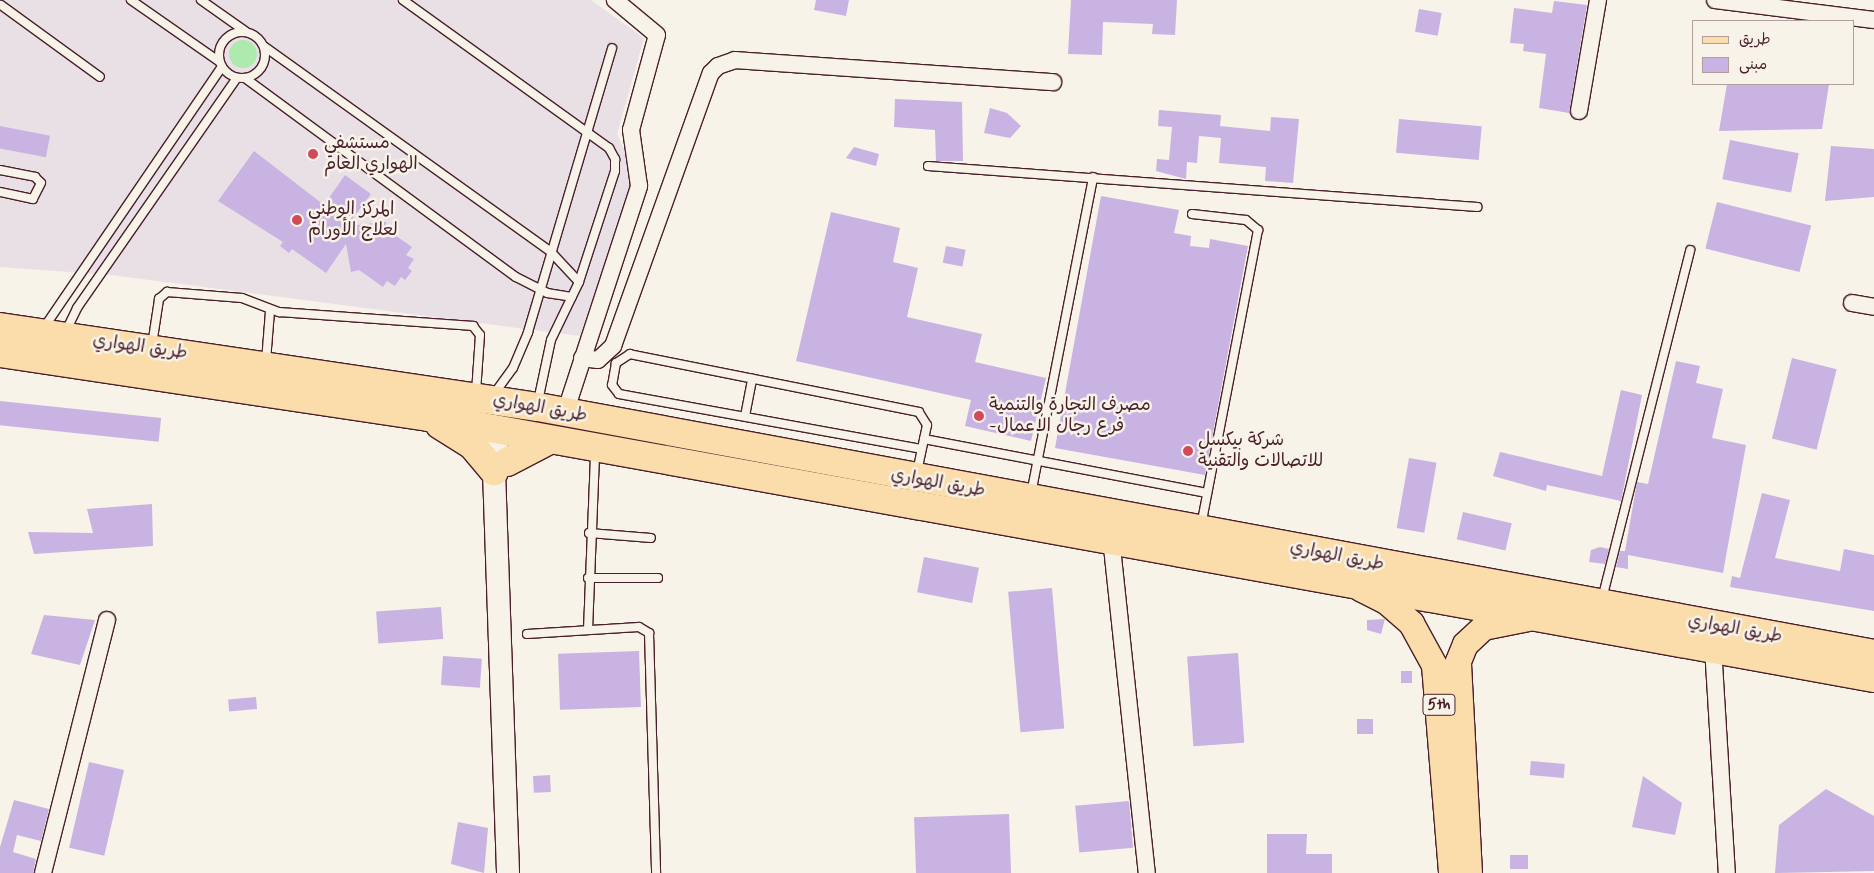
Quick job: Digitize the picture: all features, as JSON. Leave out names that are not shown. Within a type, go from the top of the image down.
[{"type":"highway","name":"طريق الهواري","points":[[0,327],[49,347],[549,440],[986,504],[1030,498],[1874,654]]},
{"type":"highway","name":"طريق الهواري","points":[[0,353],[49,347],[152,349],[538,407],[915,479],[986,504],[1111,538],[1344,583],[1713,647],[1874,678]]},
{"type":"highway","points":[[428,417],[473,446],[499,473],[549,440]]},
{"type":"main road","points":[[506,431],[499,473],[508,873]]},
{"type":"main road","name":"5th","points":[[1344,583],[1374,594],[1400,612],[1420,636],[1434,665],[1451,873]]},
{"type":"main road","name":"5th","points":[[1469,873],[1456,674],[1460,652],[1483,627],[1544,617]]},
{"type":"street","points":[[565,413],[639,186],[631,130],[656,44],[651,26],[615,0]]},
{"type":"street","points":[[1579,111],[1598,0]]},
{"type":"street","points":[[1715,0],[1761,3],[1874,20]]},
{"type":"street","points":[[582,358],[598,360],[613,346],[718,66],[735,60],[1053,82]]},
{"type":"street","points":[[1852,302],[1874,307]]},
{"type":"street","points":[[1111,538],[1147,873]]},
{"type":"street","points":[[43,873],[107,620]]},
{"type":"street","points":[[1713,647],[1727,873]]},
{"type":"lane","points":[[131,0],[540,290],[572,297]]},
{"type":"lane","points":[[201,0],[551,252],[579,282]]},
{"type":"lane","points":[[403,0],[613,153],[616,165],[579,282],[551,340],[538,407]]},
{"type":"lane","points":[[2,4],[100,77]]},
{"type":"lane","points":[[49,347],[56,304],[221,65],[221,44],[245,31]]},
{"type":"lane","points":[[49,347],[241,78],[260,70],[265,47]]},
{"type":"lane","points":[[483,398],[519,356],[612,48]]},
{"type":"lane","points":[[928,166],[1477,207]]},
{"type":"lane","points":[[0,170],[35,177],[41,183],[33,199],[0,192]]},
{"type":"lane","points":[[1030,498],[1093,177]]},
{"type":"lane","points":[[1192,214],[1246,220],[1258,230],[1200,530]]},
{"type":"lane","points":[[1601,605],[1690,250]]},
{"type":"lane","points":[[152,349],[159,299],[166,292],[242,298],[270,310],[473,326],[480,335],[483,398]]},
{"type":"lane","points":[[265,366],[270,310]]},
{"type":"lane","points":[[915,479],[924,439],[926,420],[920,412],[630,354],[618,359],[612,385],[619,394],[921,449]]},
{"type":"lane","points":[[745,416],[752,379]]},
{"type":"lane","points":[[924,439],[1036,464],[1207,493]]},
{"type":"lane","points":[[588,630],[589,533],[595,448]]},
{"type":"lane","points":[[589,533],[652,538]]},
{"type":"lane","points":[[588,578],[658,578]]},
{"type":"lane","points":[[527,634],[639,627],[651,637],[656,873]]},
{"type":"shaded area","name":"مستشفي الهواري العام","points":[[0,0],[591,0],[644,38],[617,134],[635,174],[580,336],[111,275],[0,267]]},
{"type":"green space","points":[[243,40],[253,44],[257,54],[253,64],[243,68],[233,64],[229,54],[233,44]]},
{"type":"building","points":[[816,0],[849,0],[846,16],[814,10]]},
{"type":"building","points":[[1071,0],[1177,0],[1175,35],[1152,34],[1153,24],[1103,22],[1102,55],[1068,54]]},
{"type":"building","points":[[1554,1],[1587,5],[1569,113],[1539,108],[1546,54],[1523,51],[1524,44],[1510,43],[1514,8],[1552,13]]},
{"type":"building","points":[[1419,9],[1442,13],[1438,36],[1415,32]]},
{"type":"building","points":[[1727,85],[1829,85],[1822,129],[1719,131]]},
{"type":"building","points":[[895,99],[962,102],[963,161],[936,161],[935,130],[894,127]]},
{"type":"building","points":[[990,108],[1007,113],[1021,126],[1010,138],[984,133]]},
{"type":"building","points":[[1159,110],[1221,115],[1220,126],[1270,131],[1271,117],[1299,119],[1293,183],[1265,181],[1266,167],[1219,163],[1221,138],[1199,136],[1197,163],[1187,162],[1186,179],[1156,171],[1157,159],[1169,160],[1172,127],[1158,126]]},
{"type":"building","points":[[1399,119],[1482,126],[1479,160],[1396,153]]},
{"type":"building","points":[[0,126],[50,136],[46,157],[0,148]]},
{"type":"building","points":[[1730,140],[1799,153],[1791,193],[1722,179]]},
{"type":"building","points":[[1831,146],[1874,149],[1874,197],[1825,201]]},
{"type":"building","points":[[854,147],[879,154],[876,166],[846,158]]},
{"type":"building","points":[[254,151],[324,205],[345,175],[371,194],[347,226],[386,222],[386,229],[412,247],[406,255],[414,259],[408,268],[412,271],[405,280],[401,277],[395,286],[387,281],[383,287],[359,270],[351,272],[346,244],[326,273],[292,249],[289,253],[280,246],[283,242],[218,201]]},
{"type":"building","points":[[1101,196],[1179,210],[1174,233],[1191,236],[1190,246],[1209,248],[1210,239],[1248,246],[1205,475],[1055,448]]},
{"type":"building","points":[[1717,202],[1811,225],[1800,272],[1705,249]]},
{"type":"building","points":[[831,212],[900,228],[893,262],[918,268],[907,317],[982,334],[975,362],[1046,378],[1031,441],[965,426],[971,400],[796,361]]},
{"type":"building","points":[[946,246],[966,250],[962,267],[943,263]]},
{"type":"building","points":[[1792,358],[1837,369],[1817,450],[1772,439]]},
{"type":"building","points":[[1676,361],[1700,366],[1696,383],[1723,389],[1712,438],[1746,445],[1723,573],[1628,555],[1628,569],[1616,567],[1620,551],[1625,551],[1637,482],[1648,484]]},
{"type":"building","points":[[1621,390],[1642,395],[1621,501],[1547,485],[1546,491],[1493,476],[1500,452],[1602,476]]},
{"type":"building","points":[[0,401],[161,418],[159,442],[0,425]]},
{"type":"building","points":[[1409,458],[1437,463],[1424,533],[1397,528]]},
{"type":"building","points":[[1762,493],[1790,500],[1775,558],[1840,571],[1844,549],[1874,555],[1874,611],[1730,587],[1732,576],[1740,578]]},
{"type":"building","points":[[152,504],[153,546],[34,554],[28,532],[93,533],[87,509]]},
{"type":"building","points":[[1463,512],[1512,523],[1505,551],[1457,539]]},
{"type":"building","points":[[1600,547],[1609,549],[1605,564],[1589,562],[1591,550]]},
{"type":"building","points":[[924,557],[979,568],[972,603],[917,592]]},
{"type":"building","points":[[1052,588],[1064,728],[1020,732],[1008,592]]},
{"type":"building","points":[[441,607],[443,639],[378,643],[376,612]]},
{"type":"building","points":[[44,615],[95,620],[80,665],[31,654]]},
{"type":"building","points":[[1385,619],[1381,634],[1367,630],[1367,620]]},
{"type":"building","points":[[639,651],[641,707],[560,710],[558,654]]},
{"type":"building","points":[[1238,653],[1244,743],[1193,746],[1187,657]]},
{"type":"building","points":[[443,656],[482,659],[480,688],[441,685]]},
{"type":"building","points":[[1401,671],[1412,671],[1412,683],[1401,683]]},
{"type":"building","points":[[256,697],[257,709],[229,711],[228,699]]},
{"type":"building","points":[[1357,719],[1373,719],[1373,734],[1357,734]]},
{"type":"building","points":[[1531,761],[1565,764],[1564,778],[1530,775]]},
{"type":"building","points":[[89,762],[124,770],[104,856],[69,848]]},
{"type":"building","points":[[550,775],[551,792],[534,793],[533,776]]},
{"type":"building","points":[[1643,776],[1682,803],[1675,835],[1632,827]]},
{"type":"building","points":[[1826,789],[1874,816],[1874,871],[1775,873],[1779,825]]},
{"type":"building","points":[[14,800],[49,809],[41,841],[17,835],[13,852],[36,859],[33,873],[0,873],[0,847]]},
{"type":"building","points":[[1129,801],[1133,848],[1079,853],[1075,806]]},
{"type":"building","points":[[1009,814],[1011,873],[916,873],[914,817]]},
{"type":"building","points":[[458,822],[488,828],[484,873],[451,864]]},
{"type":"building","points":[[1267,834],[1307,834],[1306,854],[1332,854],[1332,873],[1267,873]]},
{"type":"building","points":[[1510,855],[1528,855],[1528,869],[1510,869]]},
{"type":"place","name":"مستشفي الهواري العام","points":[[313,154]]},
{"type":"place","name":"المركز الوطني لعلاج الأورام","points":[[297,220]]},
{"type":"place","name":"مصرف التجارة والتنمية -فرع رجال الاعمال","points":[[979,416]]},
{"type":"place","name":"شركة بيكسل للاتصالات والتقنية","points":[[1188,451]]}]
